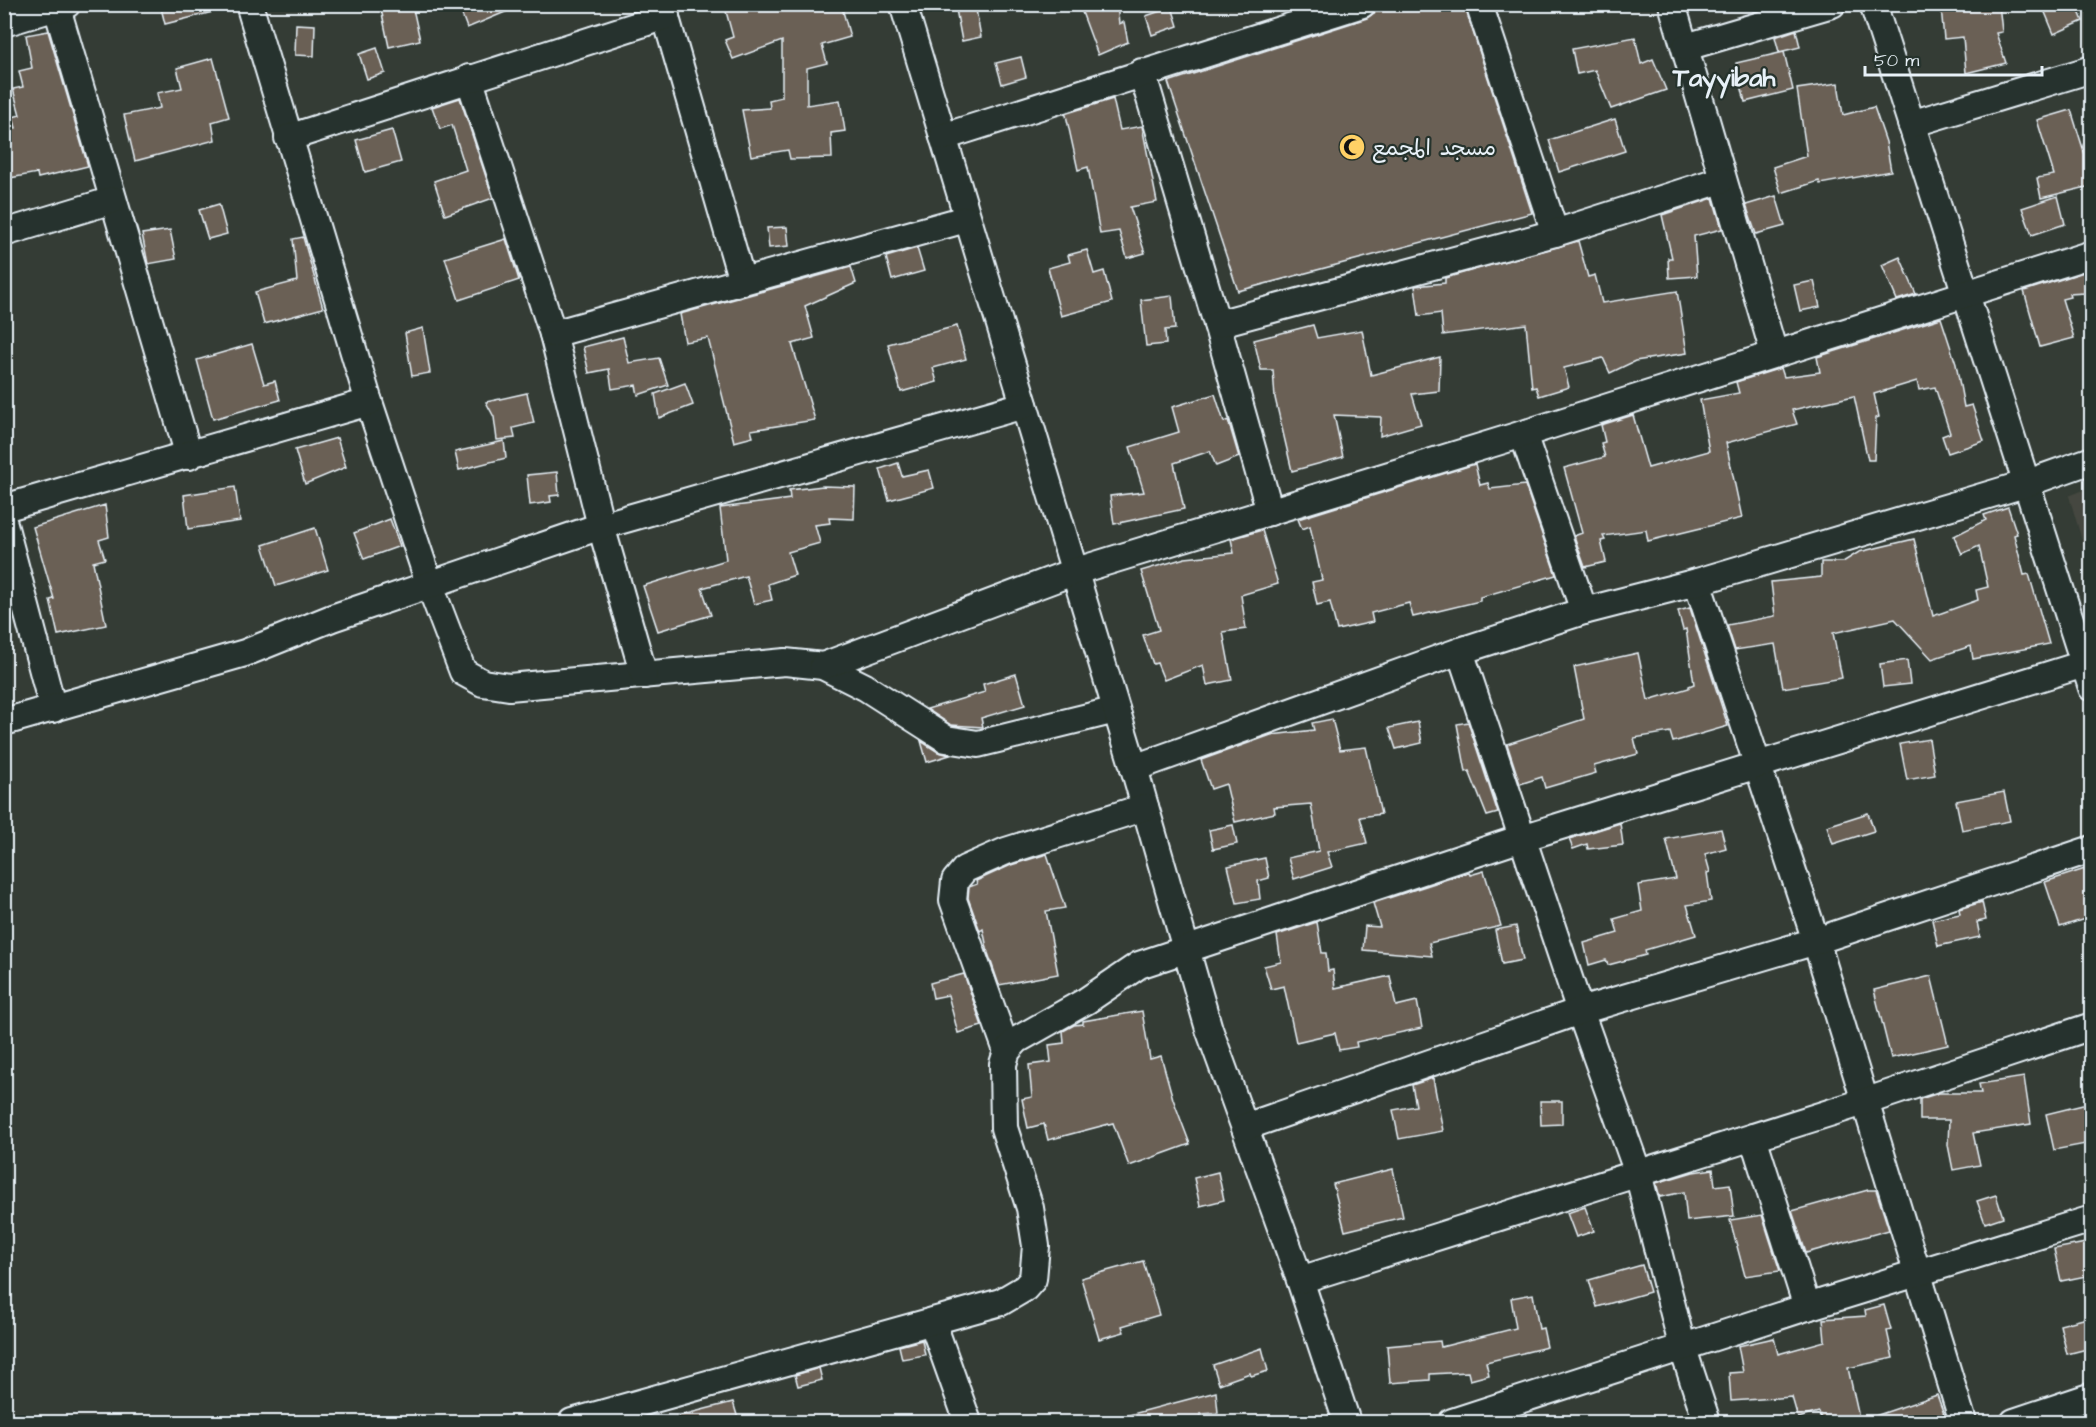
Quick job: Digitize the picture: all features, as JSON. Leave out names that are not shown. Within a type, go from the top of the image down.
[{"type":"street","points":[[249,4],[369,402],[429,583],[463,672],[483,683],[509,687],[785,662],[823,666],[865,687],[946,739],[978,744],[1116,710]]},
{"type":"street","points":[[903,4],[966,219],[1134,768],[1209,1029],[1300,1280],[1347,1422]]},
{"type":"street","points":[[943,137],[1362,4]]},
{"type":"street","points":[[1479,4],[1555,233]]},
{"type":"street","points":[[1672,4],[1774,353]]},
{"type":"street","points":[[1686,47],[1832,4]]},
{"type":"street","points":[[1006,1050],[1017,1040],[1086,1001],[1139,965],[1187,951],[1522,838],[1760,764],[2088,676],[1873,4]]},
{"type":"street","points":[[4,23],[62,6],[113,200],[189,456]]},
{"type":"street","points":[[288,138],[664,10],[742,281]]},
{"type":"street","points":[[1911,124],[2091,69]]},
{"type":"street","points":[[1142,72],[1270,512]]},
{"type":"street","points":[[469,78],[553,334],[601,526],[644,675]]},
{"type":"street","points":[[1217,324],[1555,233],[1722,180]]},
{"type":"street","points":[[4,233],[113,200]]},
{"type":"street","points":[[553,334],[966,219]]},
{"type":"street","points":[[823,666],[1073,572],[1523,434],[2091,254]]},
{"type":"street","points":[[4,508],[369,402]]},
{"type":"street","points":[[4,722],[53,710],[245,653],[429,583],[601,526],[1024,405]]},
{"type":"street","points":[[1523,434],[1584,611]]},
{"type":"street","points":[[1134,768],[1460,651],[1584,611],[1697,582],[2025,484],[2091,460]]},
{"type":"street","points":[[4,524],[53,710]]},
{"type":"street","points":[[1697,582],[1760,764],[1816,940],[1963,1422]]},
{"type":"street","points":[[1460,651],[1580,1011],[1638,1173],[1683,1349],[1707,1422]]},
{"type":"street","points":[[572,1422],[1001,1302],[1025,1288],[1033,1279],[1036,1246],[1030,1208],[1004,1128],[1003,1064],[1006,1050],[953,900],[955,881],[965,868],[1006,851],[1145,807]]},
{"type":"street","points":[[1245,1127],[1580,1011],[1816,940],[2091,849]]},
{"type":"street","points":[[1300,1280],[1864,1102],[2091,1026]]},
{"type":"street","points":[[1753,1137],[1807,1307]]},
{"type":"street","points":[[1452,1422],[1807,1307],[2091,1219]]},
{"type":"street","points":[[932,1321],[968,1422]]},
{"type":"street","points":[[2014,1422],[2091,1396]]},
{"type":"shaded area","points":[[2091,487],[2091,571],[2069,496]]},
{"type":"building","points":[[160,4],[216,4],[217,11],[165,24]]},
{"type":"building","points":[[380,4],[412,4],[420,40],[389,47]]},
{"type":"building","points":[[458,4],[522,4],[522,5],[467,28]]},
{"type":"building","points":[[724,4],[841,4],[850,37],[822,45],[827,63],[807,68],[807,105],[840,100],[845,131],[831,133],[832,158],[790,159],[788,150],[751,156],[742,110],[770,108],[769,100],[782,97],[782,41],[733,59],[725,40],[733,37]]},
{"type":"building","points":[[955,4],[975,4],[981,37],[962,41]]},
{"type":"building","points":[[1079,4],[1117,4],[1119,24],[1124,22],[1128,42],[1098,55]]},
{"type":"building","name":"مسجد المجمع","points":[[1399,4],[1464,4],[1532,213],[1238,291],[1168,82],[1367,18]]},
{"type":"building","points":[[1999,4],[2002,32],[1996,33],[2006,63],[1966,73],[1963,37],[1944,39],[1941,7]]},
{"type":"building","points":[[2058,4],[2076,4],[2083,21],[2054,34],[2044,10]]},
{"type":"building","points":[[1172,7],[1178,26],[1152,35],[1146,16]]},
{"type":"building","points":[[296,24],[315,25],[314,56],[295,55]]},
{"type":"building","points":[[1796,30],[1800,47],[1779,52],[1775,37]]},
{"type":"building","points":[[48,31],[88,166],[38,178],[37,173],[4,179],[4,130],[16,128],[13,117],[20,115],[13,89],[23,87],[19,71],[32,68],[26,35]]},
{"type":"building","points":[[1635,37],[1641,64],[1653,59],[1666,90],[1611,109],[1595,70],[1577,74],[1572,49]]},
{"type":"building","points":[[377,48],[385,73],[367,79],[359,54]]},
{"type":"building","points":[[1784,52],[1793,90],[1745,102],[1736,63]]},
{"type":"building","points":[[1021,57],[1026,77],[1002,84],[996,63]]},
{"type":"building","points":[[213,58],[229,117],[212,122],[215,140],[135,161],[124,115],[160,108],[157,93],[182,88],[177,68]]},
{"type":"building","points":[[1838,83],[1843,115],[1874,107],[1886,142],[1891,171],[1820,184],[1819,181],[1781,193],[1773,167],[1807,156],[1797,89]]},
{"type":"building","points":[[460,98],[493,198],[445,215],[434,181],[466,170],[452,125],[440,129],[432,107]]},
{"type":"building","points":[[1113,99],[1120,130],[1142,126],[1157,202],[1130,207],[1145,253],[1127,258],[1119,231],[1100,234],[1088,167],[1078,170],[1064,114]]},
{"type":"building","points":[[2071,110],[2091,174],[2091,186],[2041,198],[2037,178],[2054,175],[2037,120]]},
{"type":"building","points":[[1615,119],[1625,151],[1559,172],[1549,140]]},
{"type":"building","points":[[392,130],[401,162],[365,172],[356,140]]},
{"type":"building","points":[[1776,196],[1785,226],[1756,234],[1746,205]]},
{"type":"building","points":[[2058,196],[2065,224],[2032,235],[2022,208]]},
{"type":"building","points":[[1713,198],[1722,229],[1694,236],[1697,276],[1669,278],[1668,258],[1672,258],[1662,215]]},
{"type":"building","points":[[219,204],[227,234],[208,239],[199,210]]},
{"type":"building","points":[[787,227],[789,246],[769,248],[767,228]]},
{"type":"building","points":[[170,230],[176,259],[148,264],[142,234]]},
{"type":"building","points":[[303,237],[323,308],[264,324],[255,292],[297,281],[293,239]]},
{"type":"building","points":[[506,239],[519,280],[459,300],[445,258]]},
{"type":"building","points":[[1578,241],[1588,277],[1595,275],[1602,303],[1677,291],[1687,353],[1635,361],[1610,373],[1603,358],[1564,368],[1569,387],[1539,396],[1536,387],[1532,388],[1526,324],[1443,335],[1441,313],[1419,316],[1415,286],[1445,283],[1445,278]]},
{"type":"building","points":[[917,248],[924,271],[892,280],[886,257]]},
{"type":"building","points":[[1087,250],[1094,274],[1104,271],[1112,302],[1061,316],[1048,268],[1070,262],[1068,255]]},
{"type":"building","points":[[1900,257],[1916,294],[1897,300],[1882,265]]},
{"type":"building","points":[[851,267],[856,283],[805,306],[814,338],[792,344],[815,420],[751,430],[753,437],[734,442],[708,338],[685,342],[680,314]]},
{"type":"building","points":[[2084,272],[2085,293],[2069,294],[2070,297],[2062,299],[2074,338],[2040,347],[2024,291]]},
{"type":"building","points":[[1814,281],[1820,307],[1800,311],[1794,285]]},
{"type":"building","points":[[1172,296],[1175,329],[1165,330],[1166,344],[1146,346],[1141,300]]},
{"type":"building","points":[[1941,318],[1956,364],[1964,407],[1972,405],[1984,441],[1948,453],[1942,436],[1950,433],[1935,387],[1919,390],[1917,381],[1874,394],[1879,417],[1876,418],[1874,460],[1868,460],[1854,396],[1792,410],[1797,424],[1726,443],[1742,518],[1648,541],[1646,530],[1603,536],[1605,540],[1601,541],[1606,562],[1585,567],[1574,536],[1582,533],[1564,468],[1605,457],[1601,443],[1605,442],[1601,425],[1633,415],[1648,468],[1709,451],[1700,400],[1739,393],[1736,382],[1781,368],[1784,377],[1820,372],[1817,357]]},
{"type":"building","points":[[1313,325],[1317,338],[1362,330],[1371,375],[1440,357],[1439,391],[1412,394],[1421,424],[1380,436],[1381,417],[1334,415],[1343,457],[1292,471],[1275,398],[1273,370],[1261,370],[1254,340]]},
{"type":"building","points":[[957,326],[966,359],[933,368],[937,382],[901,392],[888,344]]},
{"type":"building","points":[[423,328],[430,373],[412,376],[405,333]]},
{"type":"building","points":[[623,337],[629,363],[659,358],[668,385],[638,395],[636,385],[612,389],[609,369],[589,373],[583,347]]},
{"type":"building","points":[[252,344],[264,384],[275,381],[280,400],[213,419],[197,360]]},
{"type":"building","points":[[685,383],[693,405],[659,418],[655,394]]},
{"type":"building","points":[[527,393],[534,423],[513,428],[515,438],[497,440],[494,417],[486,402]]},
{"type":"building","points":[[1215,394],[1224,422],[1228,420],[1239,457],[1216,466],[1210,451],[1174,463],[1184,509],[1114,524],[1110,496],[1144,492],[1130,447],[1179,432],[1172,407]]},
{"type":"building","points":[[337,438],[346,467],[305,484],[295,450]]},
{"type":"building","points":[[504,441],[506,458],[459,470],[455,452]]},
{"type":"building","points":[[898,463],[902,476],[929,470],[934,488],[889,500],[880,469]]},
{"type":"building","points":[[1475,464],[1480,485],[1488,483],[1490,489],[1525,485],[1556,575],[1480,597],[1480,601],[1413,617],[1409,603],[1371,613],[1373,622],[1337,630],[1330,602],[1317,605],[1312,582],[1322,580],[1310,526],[1302,529],[1298,519]]},
{"type":"building","points":[[557,472],[559,495],[550,496],[551,502],[530,505],[527,475]]},
{"type":"building","points":[[823,486],[855,487],[854,519],[829,518],[830,523],[815,525],[820,543],[788,552],[795,575],[768,584],[772,600],[754,604],[746,576],[702,588],[711,615],[658,631],[643,586],[726,560],[720,508],[790,499],[789,490]]},
{"type":"building","points":[[235,487],[240,521],[188,529],[184,495]]},
{"type":"building","points":[[105,505],[109,537],[99,540],[105,559],[93,562],[106,625],[58,635],[50,600],[54,599],[33,527]]},
{"type":"building","points":[[2008,507],[2017,534],[2014,535],[2024,575],[2029,574],[2049,644],[1973,659],[1971,646],[1932,659],[1895,619],[1833,633],[1842,678],[1783,688],[1775,644],[1735,650],[1727,625],[1775,616],[1771,582],[1821,577],[1821,562],[1843,562],[1859,552],[1914,539],[1933,616],[1978,600],[1976,590],[1988,587],[1979,546],[1962,554],[1954,536],[1986,520],[1984,515]]},
{"type":"building","points":[[390,519],[400,546],[364,559],[354,533]]},
{"type":"building","points":[[315,528],[328,570],[276,586],[263,545]]},
{"type":"building","points":[[1262,530],[1278,584],[1241,595],[1246,629],[1223,632],[1232,680],[1207,685],[1203,665],[1164,680],[1157,663],[1153,664],[1143,635],[1159,630],[1141,571],[1185,558],[1234,553],[1231,539]]},
{"type":"building","points":[[1690,608],[1728,726],[1673,742],[1670,732],[1634,738],[1638,754],[1594,766],[1596,773],[1545,788],[1542,777],[1520,784],[1507,744],[1584,719],[1574,667],[1638,653],[1648,700],[1689,688],[1694,684],[1686,629],[1683,630],[1678,611]]},
{"type":"building","points":[[1907,660],[1910,684],[1883,687],[1880,664]]},
{"type":"building","points":[[1016,674],[1025,705],[981,718],[983,727],[951,725],[927,709],[985,692],[983,684]]},
{"type":"building","points":[[1332,719],[1340,750],[1366,747],[1381,814],[1360,817],[1367,843],[1327,852],[1332,867],[1294,879],[1288,858],[1319,851],[1311,804],[1274,807],[1275,813],[1235,822],[1226,784],[1211,789],[1201,760],[1271,735],[1314,730],[1312,723]]},
{"type":"building","points":[[1418,722],[1422,743],[1396,749],[1389,728]]},
{"type":"building","points":[[1468,722],[1498,813],[1487,816],[1469,771],[1466,772],[1457,724]]},
{"type":"building","points":[[1929,739],[1935,775],[1907,780],[1900,744]]},
{"type":"building","points":[[921,741],[938,752],[950,755],[927,762]]},
{"type":"building","points":[[2004,792],[2010,821],[1962,830],[1956,801]]},
{"type":"building","points":[[1868,813],[1874,831],[1833,844],[1827,826]]},
{"type":"building","points":[[1620,823],[1623,845],[1588,849],[1587,844],[1573,849],[1569,839]]},
{"type":"building","points":[[1233,825],[1237,844],[1213,849],[1209,830]]},
{"type":"building","points":[[1721,829],[1726,848],[1705,854],[1710,872],[1707,873],[1711,901],[1687,905],[1696,935],[1645,950],[1646,955],[1608,965],[1606,960],[1589,965],[1584,943],[1618,933],[1614,919],[1642,911],[1638,885],[1676,879],[1666,839]]},
{"type":"building","points":[[1047,854],[1065,908],[1046,911],[1058,974],[999,985],[983,929],[980,931],[968,898],[969,887],[977,884],[976,881],[1011,865]]},
{"type":"building","points":[[1265,858],[1269,878],[1258,881],[1260,899],[1237,903],[1228,866]]},
{"type":"building","points":[[2091,867],[2091,917],[2060,927],[2045,882]]},
{"type":"building","points":[[1484,871],[1501,926],[1429,943],[1432,956],[1363,950],[1365,926],[1380,927],[1373,903],[1469,872],[1470,875]]},
{"type":"building","points":[[1982,902],[1986,920],[1977,922],[1980,937],[1938,946],[1932,920],[1960,914],[1959,909]]},
{"type":"building","points":[[1317,922],[1322,953],[1326,953],[1328,971],[1333,970],[1335,988],[1390,976],[1396,1006],[1417,1001],[1422,1028],[1356,1042],[1357,1047],[1339,1050],[1335,1033],[1296,1042],[1284,986],[1271,989],[1264,966],[1281,962],[1277,935]]},
{"type":"building","points":[[1516,926],[1523,960],[1502,964],[1495,930]]},
{"type":"building","points":[[964,974],[982,1026],[958,1033],[948,995],[933,998],[930,983]]},
{"type":"building","points":[[1931,976],[1948,1045],[1891,1058],[1874,990]]},
{"type":"building","points":[[1142,1011],[1150,1059],[1161,1056],[1173,1099],[1190,1144],[1129,1166],[1113,1123],[1048,1140],[1044,1124],[1028,1128],[1022,1099],[1032,1097],[1029,1065],[1051,1062],[1049,1045],[1064,1043],[1063,1031],[1074,1025],[1083,1024],[1083,1021]]},
{"type":"building","points":[[2024,1077],[2031,1124],[1973,1133],[1980,1165],[1953,1170],[1948,1145],[1949,1120],[1920,1120],[1920,1099],[1939,1093],[1981,1093],[1979,1084]]},
{"type":"building","points":[[1433,1078],[1443,1131],[1399,1139],[1393,1110],[1416,1106],[1412,1085]]},
{"type":"building","points":[[1540,1101],[1562,1101],[1562,1124],[1541,1125]]},
{"type":"building","points":[[2091,1103],[2091,1143],[2054,1150],[2046,1114]]},
{"type":"building","points":[[1393,1169],[1403,1217],[1345,1231],[1333,1184]]},
{"type":"building","points":[[1713,1169],[1715,1186],[1730,1184],[1734,1216],[1687,1221],[1684,1192],[1660,1197],[1656,1183],[1693,1172]]},
{"type":"building","points":[[1218,1172],[1224,1200],[1200,1206],[1194,1178]]},
{"type":"building","points":[[1868,1190],[1876,1190],[1889,1230],[1806,1253],[1792,1211]]},
{"type":"building","points":[[1996,1195],[2003,1217],[1985,1223],[1977,1201]]},
{"type":"building","points":[[1585,1207],[1594,1231],[1576,1237],[1567,1213]]},
{"type":"building","points":[[1762,1215],[1780,1271],[1745,1276],[1730,1220]]},
{"type":"building","points":[[2091,1242],[2091,1275],[2061,1281],[2054,1249]]},
{"type":"building","points":[[1143,1261],[1159,1315],[1122,1326],[1124,1332],[1099,1339],[1081,1278]]},
{"type":"building","points":[[1642,1265],[1650,1292],[1597,1307],[1589,1280]]},
{"type":"building","points":[[1533,1294],[1539,1329],[1543,1328],[1547,1347],[1486,1362],[1489,1375],[1470,1380],[1468,1372],[1430,1374],[1430,1380],[1390,1383],[1387,1346],[1440,1341],[1441,1347],[1516,1328],[1511,1298]]},
{"type":"building","points":[[1884,1305],[1891,1330],[1887,1331],[1893,1358],[1848,1368],[1860,1422],[1822,1422],[1819,1412],[1798,1418],[1792,1397],[1731,1401],[1729,1373],[1743,1372],[1738,1346],[1774,1338],[1778,1354],[1825,1341],[1823,1319],[1866,1316],[1865,1310]]},
{"type":"building","points":[[2091,1317],[2091,1348],[2067,1354],[2060,1325]]},
{"type":"building","points":[[922,1340],[925,1355],[902,1359],[899,1346]]},
{"type":"building","points":[[1262,1348],[1268,1371],[1251,1376],[1250,1373],[1219,1384],[1213,1365]]},
{"type":"building","points":[[819,1368],[822,1380],[798,1386],[795,1375]]},
{"type":"building","points":[[1216,1392],[1218,1413],[1200,1414],[1202,1422],[1126,1422],[1125,1416]]},
{"type":"building","points":[[1937,1395],[1945,1417],[1929,1422],[1866,1422],[1866,1419]]},
{"type":"building","points":[[733,1402],[739,1422],[679,1422],[678,1416]]},
{"type":"place","name":"مسجد المجمع","points":[[1352,147]]},
{"type":"district","name":"Tayyibah","points":[[1724,77]]}]
